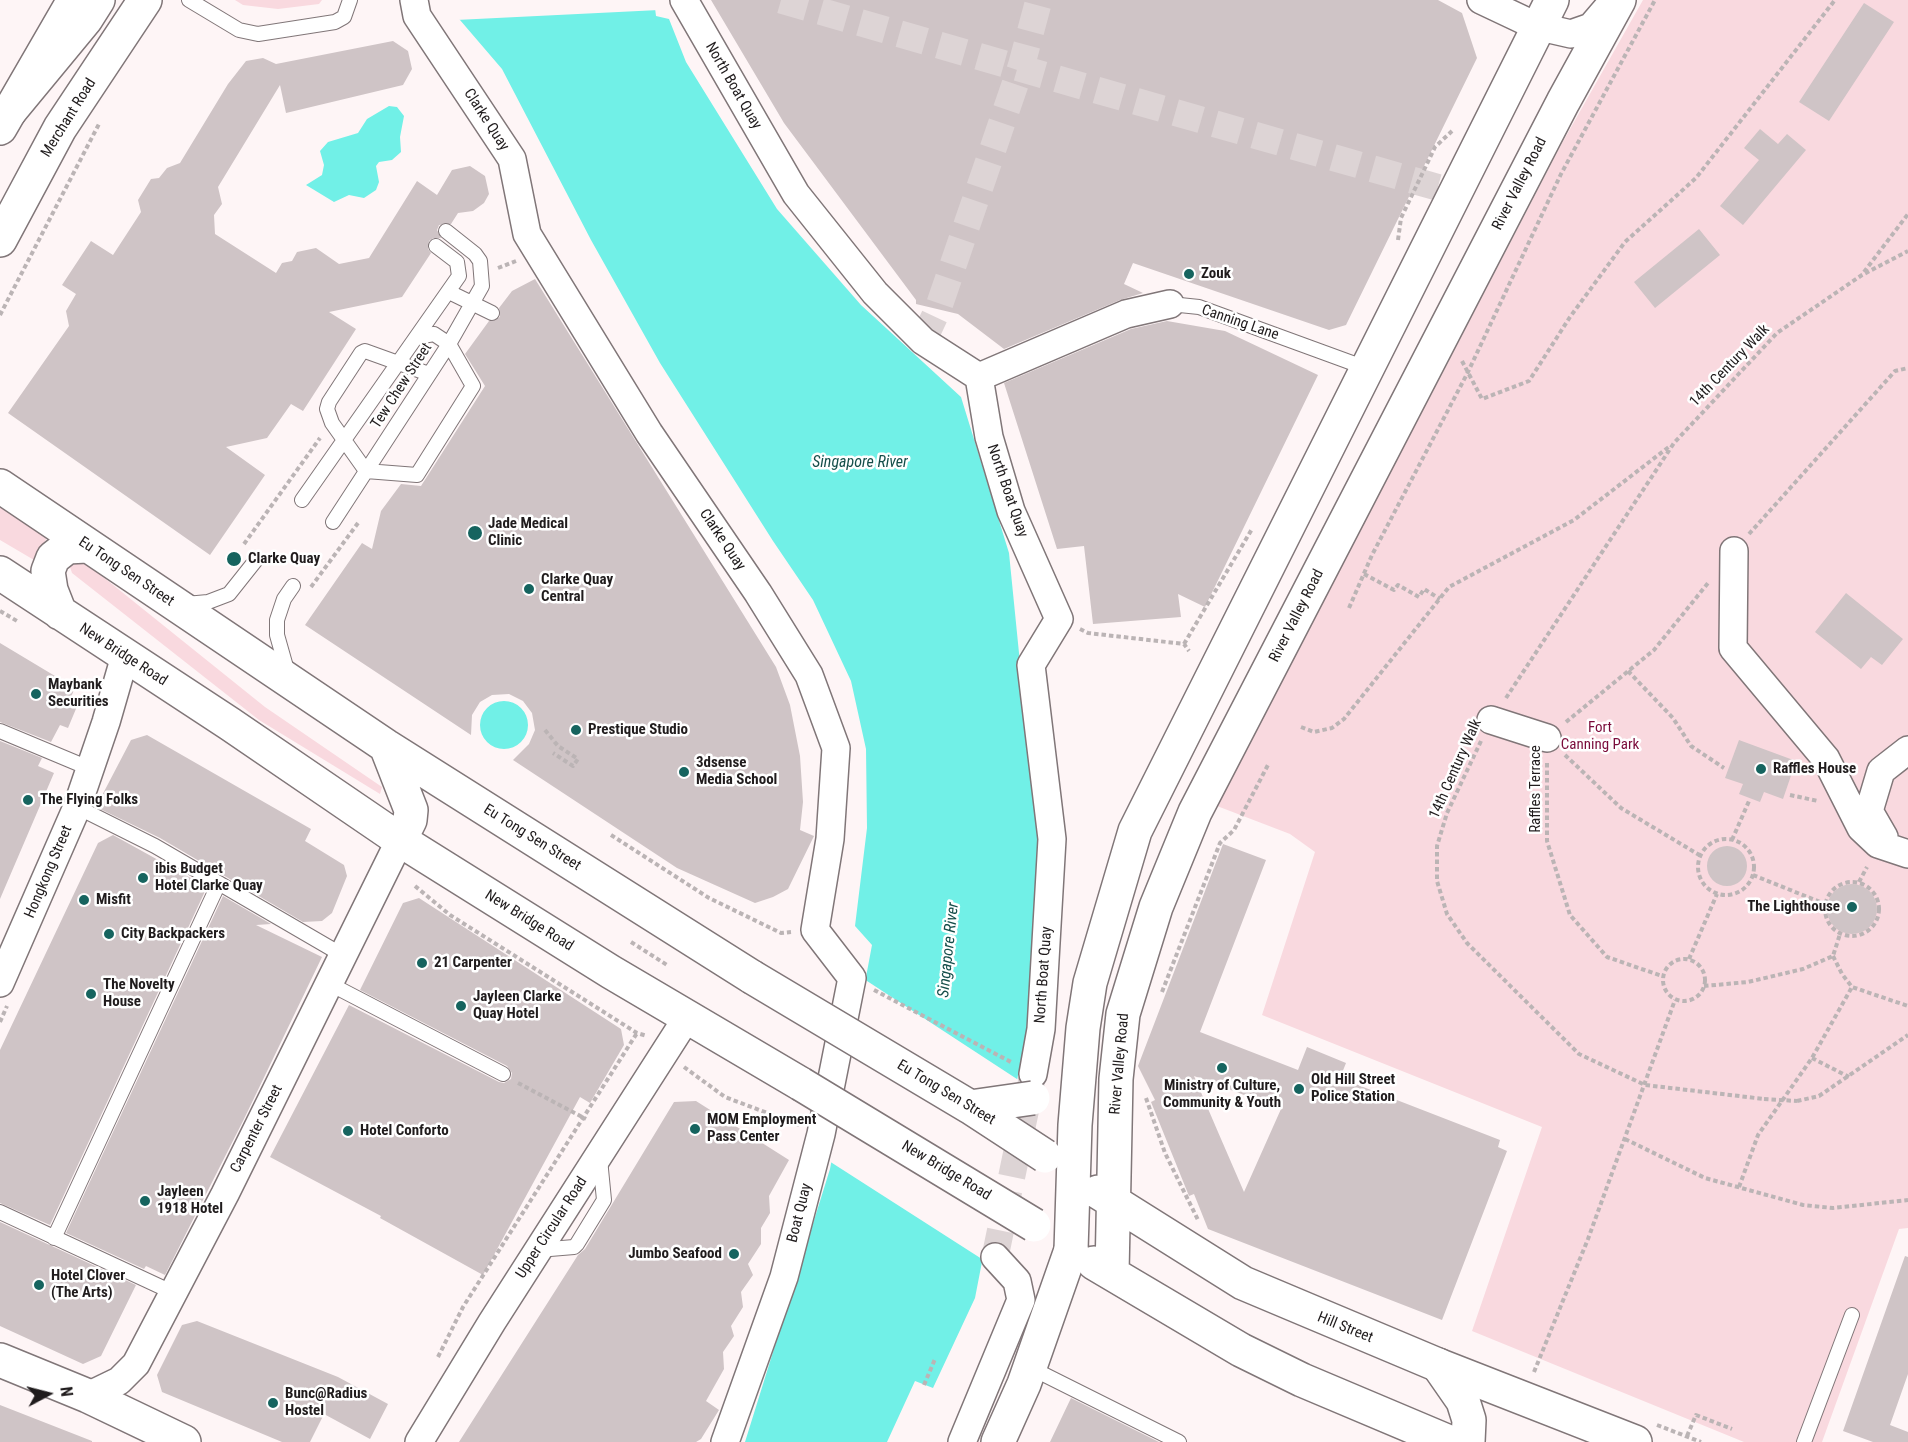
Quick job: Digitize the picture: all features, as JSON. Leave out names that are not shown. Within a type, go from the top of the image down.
[{"type":"main road","points":[[3,123],[74,0]]},
{"type":"main road","points":[[3,123],[86,19],[98,0]]},
{"type":"main road","name":"Merchant Road","points":[[0,240],[60,128],[145,0]]},
{"type":"main road","name":"River Valley Road","points":[[1112,1273],[1116,1079],[1123,1014],[1156,907],[1194,812],[1619,0]]},
{"type":"main road","points":[[998,1442],[1029,1367],[1071,1250],[1077,1079],[1090,983],[1135,831],[1544,13]]},
{"type":"main road","name":"Eu Tong Sen Street","points":[[0,486],[386,746],[752,977],[970,1107],[1073,1177]]},
{"type":"main road","points":[[60,612],[51,590],[48,571],[53,558],[67,547],[87,546]]},
{"type":"main road","name":"New Bridge Road","points":[[0,573],[400,840],[611,972],[679,1029],[801,1084],[1034,1225],[1071,1250]]},
{"type":"main road","points":[[386,746],[411,810],[411,820],[400,840]]},
{"type":"main road","points":[[970,1107],[1033,1086],[1077,1079]]},
{"type":"main road","name":"Hill Street","points":[[1073,1177],[1243,1283],[1438,1365],[1645,1433]]},
{"type":"main road","points":[[1071,1250],[1241,1350],[1302,1380],[1449,1442]]},
{"type":"main road","points":[[0,1360],[88,1396],[184,1442]]},
{"type":"main road","points":[[1438,1365],[1463,1401],[1469,1420],[1468,1442]]},
{"type":"street","name":"Clarke Quay","points":[[414,0],[417,16],[512,159],[527,234],[649,433],[758,593],[809,675],[836,748],[830,839],[815,930]]},
{"type":"street","name":"North Boat Quay","points":[[684,0],[796,194],[883,301],[923,341],[979,377],[989,437],[1011,511],[1059,618],[1031,665],[1052,839],[1041,1029],[1033,1086]]},
{"type":"street","points":[[1481,0],[1544,13],[1571,34],[1592,27],[1614,0]]},
{"type":"street","name":"Canning Lane","points":[[979,377],[1126,314],[1170,304]]},
{"type":"street","points":[[1734,551],[1733,648],[1826,759],[1861,828],[1878,844],[1900,853]]},
{"type":"street","name":"Hongkong Street","points":[[0,983],[92,769],[125,656]]},
{"type":"street","points":[[1491,720],[1547,738]]},
{"type":"street","points":[[1900,853],[1869,812],[1881,771],[1908,750]]},
{"type":"street","name":"Carpenter Street","points":[[88,1396],[119,1381],[136,1364],[330,984],[400,840]]},
{"type":"street","points":[[815,930],[852,978]]},
{"type":"street","name":"Boat Quay","points":[[725,1442],[784,1277],[820,1134],[852,978]]},
{"type":"street","name":"Upper Circular Road","points":[[419,1442],[679,1029]]},
{"type":"street","points":[[962,1442],[1021,1300],[1017,1281],[994,1257]]},
{"type":"lane","points":[[189,0],[238,30],[258,34],[335,22],[344,17],[350,0]]},
{"type":"lane","points":[[429,374],[370,351],[361,353],[328,402],[327,409],[332,423],[366,471],[412,477],[417,474],[473,386],[449,344],[482,286],[480,261],[446,231]]},
{"type":"lane","points":[[417,337],[459,276],[460,269],[457,262],[436,246]]},
{"type":"lane","points":[[449,292],[492,313]]},
{"type":"lane","name":"Canning Lane","points":[[1170,304],[1199,307],[1366,368]]},
{"type":"lane","name":"Tew Chew Street","points":[[302,500],[417,337],[434,334],[449,344],[333,522]]},
{"type":"lane","points":[[175,606],[219,599],[229,594],[256,560]]},
{"type":"lane","points":[[290,681],[277,635],[277,620],[284,599],[292,586]]},
{"type":"lane","points":[[0,731],[92,769]]},
{"type":"lane","points":[[77,807],[155,846],[344,956]]},
{"type":"lane","points":[[54,1238],[219,883]]},
{"type":"lane","points":[[330,984],[503,1074]]},
{"type":"lane","points":[[0,1212],[174,1293]]},
{"type":"lane","points":[[1804,1442],[1852,1315]]},
{"type":"lane","points":[[1029,1367],[1179,1442]]},
{"type":"path","points":[[1349,608],[1364,574],[1468,372],[1561,174],[1655,0]]},
{"type":"path","points":[[1446,328],[1482,399],[1529,381],[1570,317],[1625,242],[1696,178],[1835,0]]},
{"type":"path","points":[[0,315],[106,112]]},
{"type":"path","points":[[1862,275],[1908,214]]},
{"type":"path","name":"14th Century Walk","points":[[1908,251],[1862,275],[1777,333],[1674,443],[1491,720],[1447,813],[1437,846],[1437,881],[1447,914],[1467,943],[1579,1054],[1645,1084],[1797,1101],[1819,1096],[1850,1077],[1908,1035]]},
{"type":"path","points":[[246,573],[236,556],[332,423]]},
{"type":"path","points":[[1301,728],[1314,732],[1332,728],[1344,719],[1449,587],[1574,520],[1674,443]]},
{"type":"path","points":[[1364,574],[1394,590],[1398,585],[1419,597],[1424,589],[1440,599]]},
{"type":"path","points":[[1059,618],[1088,633],[1184,644],[1189,651]]},
{"type":"path","points":[[1628,671],[1673,718],[1691,746],[1724,768]]},
{"type":"path","points":[[544,730],[558,746],[578,759],[573,766],[553,753]]},
{"type":"path","name":"Raffles Terrace","points":[[1547,738],[1621,808],[1701,856]]},
{"type":"path","name":"Raffles Terrace","points":[[1547,738],[1547,841],[1570,915],[1607,957],[1662,976]]},
{"type":"path","points":[[1160,998],[1220,843],[1234,830],[1269,763]]},
{"type":"path","points":[[1732,840],[1749,801]]},
{"type":"path","points":[[611,835],[709,898],[781,933],[815,930]]},
{"type":"path","points":[[1732,840],[1748,849],[1752,858],[1753,875],[1743,890],[1726,895],[1717,894],[1709,890],[1699,875],[1701,856],[1713,842],[1732,840]]},
{"type":"path","points":[[1753,875],[1825,904]]},
{"type":"path","points":[[1850,881],[1867,886],[1878,900],[1878,919],[1867,933],[1849,937],[1840,934],[1827,921],[1825,904],[1834,888],[1850,881]]},
{"type":"path","points":[[1689,958],[1717,894]]},
{"type":"path","points":[[450,915],[637,1033],[679,1029],[677,1061],[725,1097],[820,1134]]},
{"type":"path","points":[[1840,934],[1833,956],[1852,987],[1908,1006]]},
{"type":"path","points":[[631,942],[667,965]]},
{"type":"path","points":[[1704,986],[1748,982],[1803,969],[1833,956]]},
{"type":"path","points":[[1689,958],[1701,966],[1706,979],[1696,998],[1675,1000],[1665,990],[1662,976],[1665,969],[1675,959],[1689,958]]},
{"type":"path","points":[[852,978],[1033,1086]]},
{"type":"path","points":[[1739,1187],[1758,1136],[1812,1058],[1852,987]]},
{"type":"path","points":[[1541,1379],[1532,1375],[1588,1239],[1675,1000]]},
{"type":"path","points":[[463,1307],[637,1033]]},
{"type":"path","points":[[1812,1058],[1850,1077]]},
{"type":"path","points":[[503,1074],[566,1108]]},
{"type":"path","points":[[1142,1086],[1165,1153],[1199,1223]]},
{"type":"path","points":[[1625,1139],[1705,1178],[1803,1204],[1833,1208],[1908,1200]]},
{"type":"path","points":[[924,1384],[935,1359]]},
{"type":"path","points":[[1687,1437],[1696,1415],[1732,1429]]},
{"type":"path","points":[[1645,1433],[1687,1437],[1701,1442]]},
{"type":"green space","points":[[235,0],[322,0],[319,4],[278,9],[243,5]]},
{"type":"green space","name":"Fort Canning Park","points":[[1643,0],[1908,0],[1908,1228],[1899,1229],[1822,1442],[1744,1442],[1472,1331],[1542,1127],[1262,1015],[1315,852],[1290,834],[1217,806],[1561,145]]},
{"type":"green space","points":[[0,506],[48,536],[34,560],[0,540]]},
{"type":"green space","points":[[82,560],[265,707],[382,787],[380,794],[259,720],[72,573],[69,564]]},
{"type":"water","name":"Singapore River","points":[[654,0],[656,16],[669,19],[686,62],[777,209],[861,305],[961,397],[1009,553],[1038,843],[1031,1008],[975,1298],[933,1388],[915,1381],[887,1442],[745,1442],[830,1169],[872,945],[855,926],[867,828],[866,749],[851,681],[813,600],[660,363],[591,240],[502,69],[454,13]]},
{"type":"water","points":[[389,106],[397,107],[404,116],[400,137],[401,152],[392,160],[379,162],[376,166],[379,182],[376,190],[364,198],[349,195],[334,202],[306,185],[322,175],[324,165],[320,151],[328,142],[358,133],[367,119]]},
{"type":"water","points":[[499,701],[509,701],[521,708],[528,720],[528,730],[521,742],[509,749],[499,749],[484,738],[480,730],[480,720],[491,705]]},
{"type":"pier","points":[[453,0],[657,0],[659,10],[456,20],[451,13]]},
{"type":"pier","points":[[864,979],[1020,1081],[985,1261],[829,1161]]},
{"type":"building","points":[[711,0],[1438,0],[1462,13],[1477,58],[1346,325],[1329,330],[1133,263],[1124,284],[1143,293],[1120,300],[1004,349],[958,314],[916,304],[916,300],[784,123]]},
{"type":"building","points":[[1864,3],[1894,22],[1829,121],[1799,102]]},
{"type":"building","points":[[393,41],[408,51],[412,69],[403,85],[286,113],[280,85],[218,187],[222,204],[214,215],[215,234],[276,273],[282,263],[292,261],[297,252],[316,248],[339,264],[369,258],[417,181],[437,195],[452,170],[470,166],[485,176],[489,194],[484,203],[473,211],[458,213],[451,224],[439,225],[437,230],[441,238],[433,238],[429,241],[428,249],[431,253],[402,297],[329,312],[356,329],[303,411],[291,404],[267,438],[226,447],[265,475],[210,555],[8,413],[69,326],[66,311],[76,294],[62,285],[91,241],[113,255],[141,212],[138,200],[151,179],[159,178],[167,168],[180,163],[228,84],[246,61],[263,58],[276,64]]},
{"type":"building","points":[[1760,129],[1778,144],[1787,134],[1806,150],[1743,225],[1720,206],[1759,160],[1744,148]]},
{"type":"building","points":[[1699,229],[1720,255],[1655,308],[1634,282]]},
{"type":"building","name":"Clarke Quay Central","points":[[535,279],[776,667],[790,705],[800,756],[803,802],[800,830],[814,836],[788,889],[773,897],[755,903],[677,868],[513,760],[529,744],[535,730],[532,713],[523,701],[509,694],[492,695],[480,702],[472,715],[471,735],[305,625],[362,543],[372,549],[381,511],[401,484],[421,486],[485,386],[465,354],[489,321],[500,317],[499,308],[512,291]]},
{"type":"building","points":[[1167,321],[1225,331],[1318,375],[1205,607],[1178,594],[1181,617],[1093,624],[1084,546],[1057,549],[1004,383],[1131,329]]},
{"type":"building","points":[[1846,593],[1903,639],[1882,665],[1871,657],[1861,669],[1815,632]]},
{"type":"building","name":"Maybank Securities","points":[[0,643],[75,688],[70,699],[78,704],[68,728],[60,725],[51,742],[0,722]]},
{"type":"building","points":[[147,735],[311,829],[305,841],[344,865],[347,876],[332,913],[322,921],[303,922],[160,838],[96,807],[131,740]]},
{"type":"building","name":"Raffles House","points":[[1739,740],[1796,761],[1783,799],[1764,792],[1760,802],[1739,794],[1743,784],[1725,778]]},
{"type":"building","points":[[0,741],[42,758],[38,766],[54,773],[0,899]]},
{"type":"building","points":[[113,835],[207,887],[50,1225],[0,1203],[0,1050],[98,843]]},
{"type":"building","name":"Old Hill Street Police Station","points":[[1223,844],[1266,860],[1200,1032],[1298,1070],[1307,1047],[1346,1063],[1340,1078],[1500,1140],[1498,1147],[1507,1151],[1442,1320],[1208,1229],[1194,1194],[1189,1196],[1151,1102],[1155,1100],[1138,1066]],"holes":[[[1194,1076],[1281,1109],[1244,1192]]]},
{"type":"building","points":[[1727,846],[1741,852],[1747,866],[1741,880],[1727,886],[1713,880],[1707,866],[1713,852]]},
{"type":"building","name":"The Lighthouse","points":[[1852,884],[1870,891],[1877,909],[1870,927],[1852,934],[1834,927],[1827,909],[1834,891]]},
{"type":"building","points":[[223,896],[271,924],[256,925],[322,957],[165,1275],[146,1266],[144,1269],[66,1233]]},
{"type":"building","points":[[419,898],[621,1029],[624,1045],[590,1103],[580,1097],[483,1275],[380,1218],[381,1216],[270,1157],[349,1005],[499,1082],[504,1083],[511,1079],[512,1073],[507,1066],[360,990],[403,903]]},
{"type":"building","points":[[696,1101],[789,1160],[769,1196],[770,1213],[761,1228],[761,1244],[748,1264],[753,1275],[741,1292],[743,1307],[731,1326],[734,1336],[723,1352],[724,1369],[706,1401],[719,1410],[701,1439],[696,1442],[459,1442],[578,1255],[585,1249],[674,1102]]},
{"type":"building","points":[[0,1222],[136,1285],[101,1356],[83,1364],[0,1326]]},
{"type":"building","points":[[1905,1256],[1908,1257],[1908,1374],[1890,1425],[1908,1432],[1908,1442],[1873,1442],[1843,1431]]},
{"type":"building","points":[[197,1321],[338,1377],[388,1404],[370,1439],[324,1414],[310,1442],[282,1442],[162,1392],[157,1375],[182,1325]]},
{"type":"building","points":[[1071,1398],[1159,1442],[1050,1442]]},
{"type":"building","points":[[0,1405],[92,1441],[92,1442],[0,1442]]},
{"type":"tunnel","points":[[781,0],[1454,192]]},
{"type":"tunnel","points":[[923,341],[938,309],[1021,67],[1039,0]]},
{"type":"tunnel","points":[[995,1257],[1032,1079]]},
{"type":"place","name":"Zouk","points":[[1189,274]]},
{"type":"place","name":"Jade Medical Clinic","points":[[475,533]]},
{"type":"place","name":"Clarke Quay","points":[[234,559]]},
{"type":"place","name":"Clarke Quay Central","points":[[529,589]]},
{"type":"place","name":"Maybank Securities","points":[[36,694]]},
{"type":"place","name":"Prestique Studio","points":[[576,730]]},
{"type":"place","name":"Raffles House","points":[[1761,769]]},
{"type":"place","name":"3dsense Media School","points":[[684,772]]},
{"type":"place","name":"The Flying Folks","points":[[28,800]]},
{"type":"place","name":"ibis Budget Hotel Clarke Quay","points":[[143,878]]},
{"type":"place","name":"Misfit","points":[[84,900]]},
{"type":"place","name":"The Lighthouse","points":[[1852,907]]},
{"type":"place","name":"City Backpackers","points":[[109,934]]},
{"type":"place","name":"21 Carpenter","points":[[422,963]]},
{"type":"place","name":"The Novelty House","points":[[91,994]]},
{"type":"place","name":"Jayleen Clarke Quay Hotel","points":[[461,1006]]},
{"type":"place","name":"Ministry of Culture, Community & Youth","points":[[1222,1068]]},
{"type":"place","name":"Old Hill Street Police Station","points":[[1299,1089]]},
{"type":"place","name":"MOM Employment Pass Center","points":[[695,1129]]},
{"type":"place","name":"Hotel Conforto","points":[[348,1131]]},
{"type":"place","name":"Jayleen 1918 Hotel","points":[[145,1201]]},
{"type":"place","name":"Jumbo Seafood","points":[[734,1254]]},
{"type":"place","name":"Hotel Clover (The Arts)","points":[[39,1285]]},
{"type":"place","name":"Bunc@Radius Hostel","points":[[273,1403]]}]
